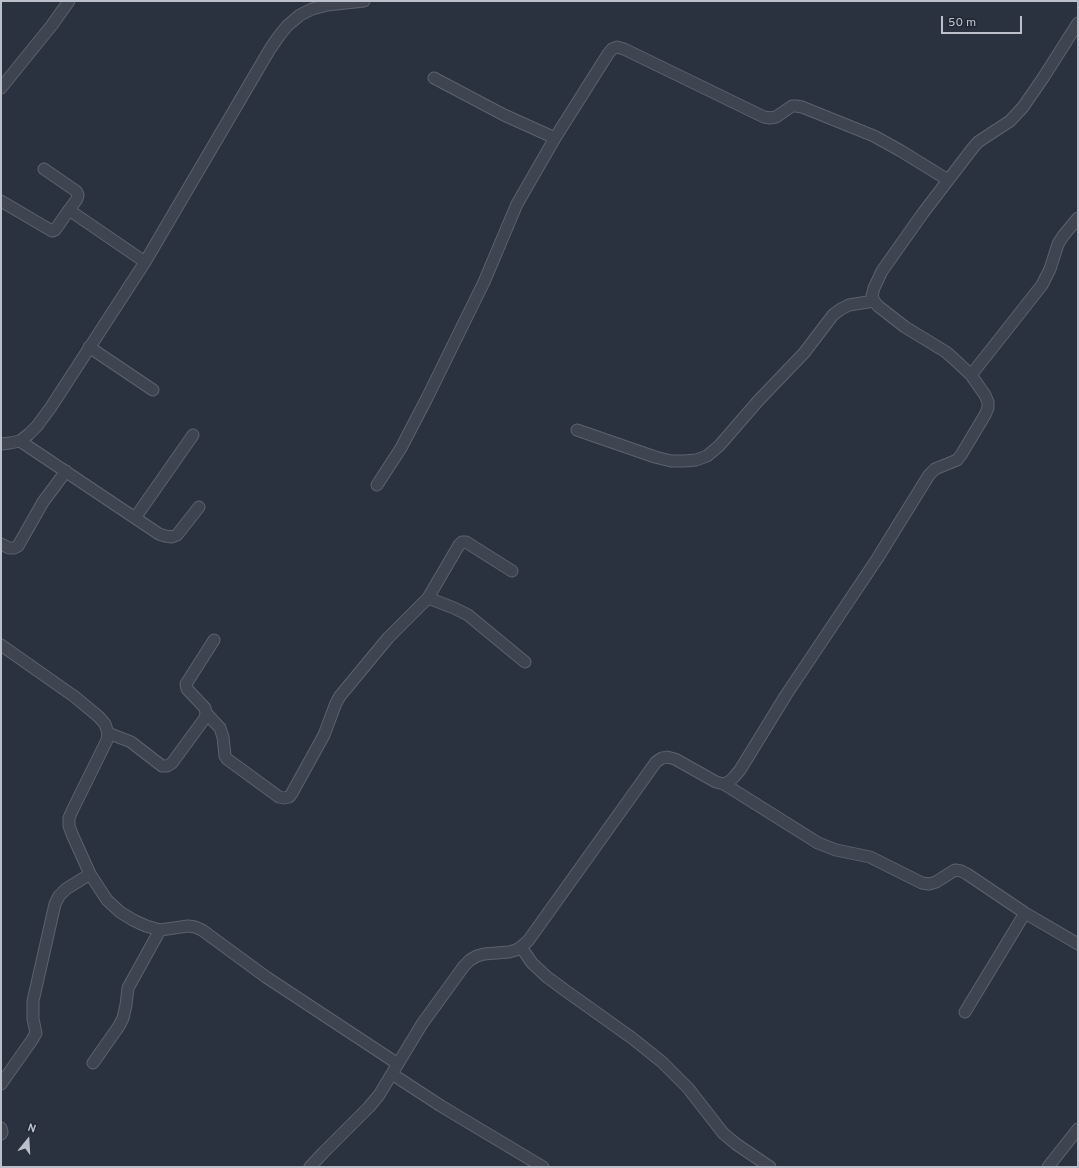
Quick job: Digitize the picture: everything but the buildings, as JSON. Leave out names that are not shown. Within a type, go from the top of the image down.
[{"type":"street","points":[[2,84],[52,25],[69,1]]},
{"type":"street","points":[[1,444],[10,444],[20,441],[37,426],[51,407],[145,262],[270,49],[287,26],[300,15],[325,3],[364,1]]},
{"type":"street","points":[[724,784],[730,781],[740,770],[786,695],[877,559],[929,475],[935,469],[957,460],[985,415],[988,408],[988,402],[971,375],[962,365],[946,352],[905,327],[874,302],[872,296],[882,271],[923,213],[978,142],[1010,121],[1023,107],[1078,23]]},
{"type":"street","points":[[377,485],[400,448],[427,398],[484,282],[517,204],[555,138],[612,49],[617,47],[624,49],[764,117],[776,117],[792,106],[809,110],[874,136],[948,180]]},
{"type":"street","points":[[434,78],[504,115],[555,138]]},
{"type":"street","points":[[1,201],[52,231],[55,230],[77,199],[78,195],[76,191],[44,169]]},
{"type":"street","points":[[69,210],[145,262]]},
{"type":"street","points":[[971,375],[1042,285],[1050,269],[1058,244],[1078,218]]},
{"type":"street","points":[[577,430],[655,457],[671,461],[696,460],[707,456],[719,446],[758,401],[804,353],[833,315],[849,305],[874,302]]},
{"type":"street","points":[[89,347],[153,390]]},
{"type":"street","points":[[135,518],[193,435]]},
{"type":"street","points":[[20,441],[135,518],[165,536],[172,537],[177,535],[199,506]]},
{"type":"street","points":[[1,544],[9,548],[18,546],[46,498],[66,472]]},
{"type":"street","points":[[214,640],[186,684],[187,689],[205,708],[206,712],[220,728],[223,737],[225,756],[227,759],[279,797],[289,797],[324,736],[340,696],[388,638],[428,598],[459,545],[462,542],[466,542],[512,571]]},
{"type":"street","points":[[428,598],[468,615],[525,662]]},
{"type":"street","points":[[1,645],[75,697],[100,717],[106,724],[108,733],[107,740],[72,811],[69,818],[69,826],[90,874],[107,900],[120,912],[140,923],[160,930],[188,926],[202,930],[266,977],[398,1064]]},
{"type":"street","points":[[108,733],[131,742],[158,764],[167,766],[172,763],[205,718],[206,712]]},
{"type":"street","points":[[310,1167],[379,1095],[422,1024],[464,966],[477,956],[509,952],[521,947],[535,932],[656,762],[662,758],[667,757],[675,759],[716,782],[724,784],[826,847],[870,857],[922,883],[929,884],[936,882],[955,870],[961,871],[1025,913],[1078,944]]},
{"type":"street","points":[[1,1084],[36,1033],[33,1019],[33,1002],[55,904],[59,896],[66,889],[90,874]]},
{"type":"street","points":[[964,1012],[1025,913]]},
{"type":"street","points":[[93,1063],[119,1026],[125,1011],[128,988],[160,930]]},
{"type":"street","points":[[521,947],[532,963],[547,977],[632,1038],[662,1062],[688,1088],[723,1133],[736,1144],[770,1167]]},
{"type":"street","points":[[392,1074],[441,1106],[544,1167]]},
{"type":"street","points":[[1,1128],[1,1134]]},
{"type":"street","points":[[1048,1167],[1078,1129]]}]
